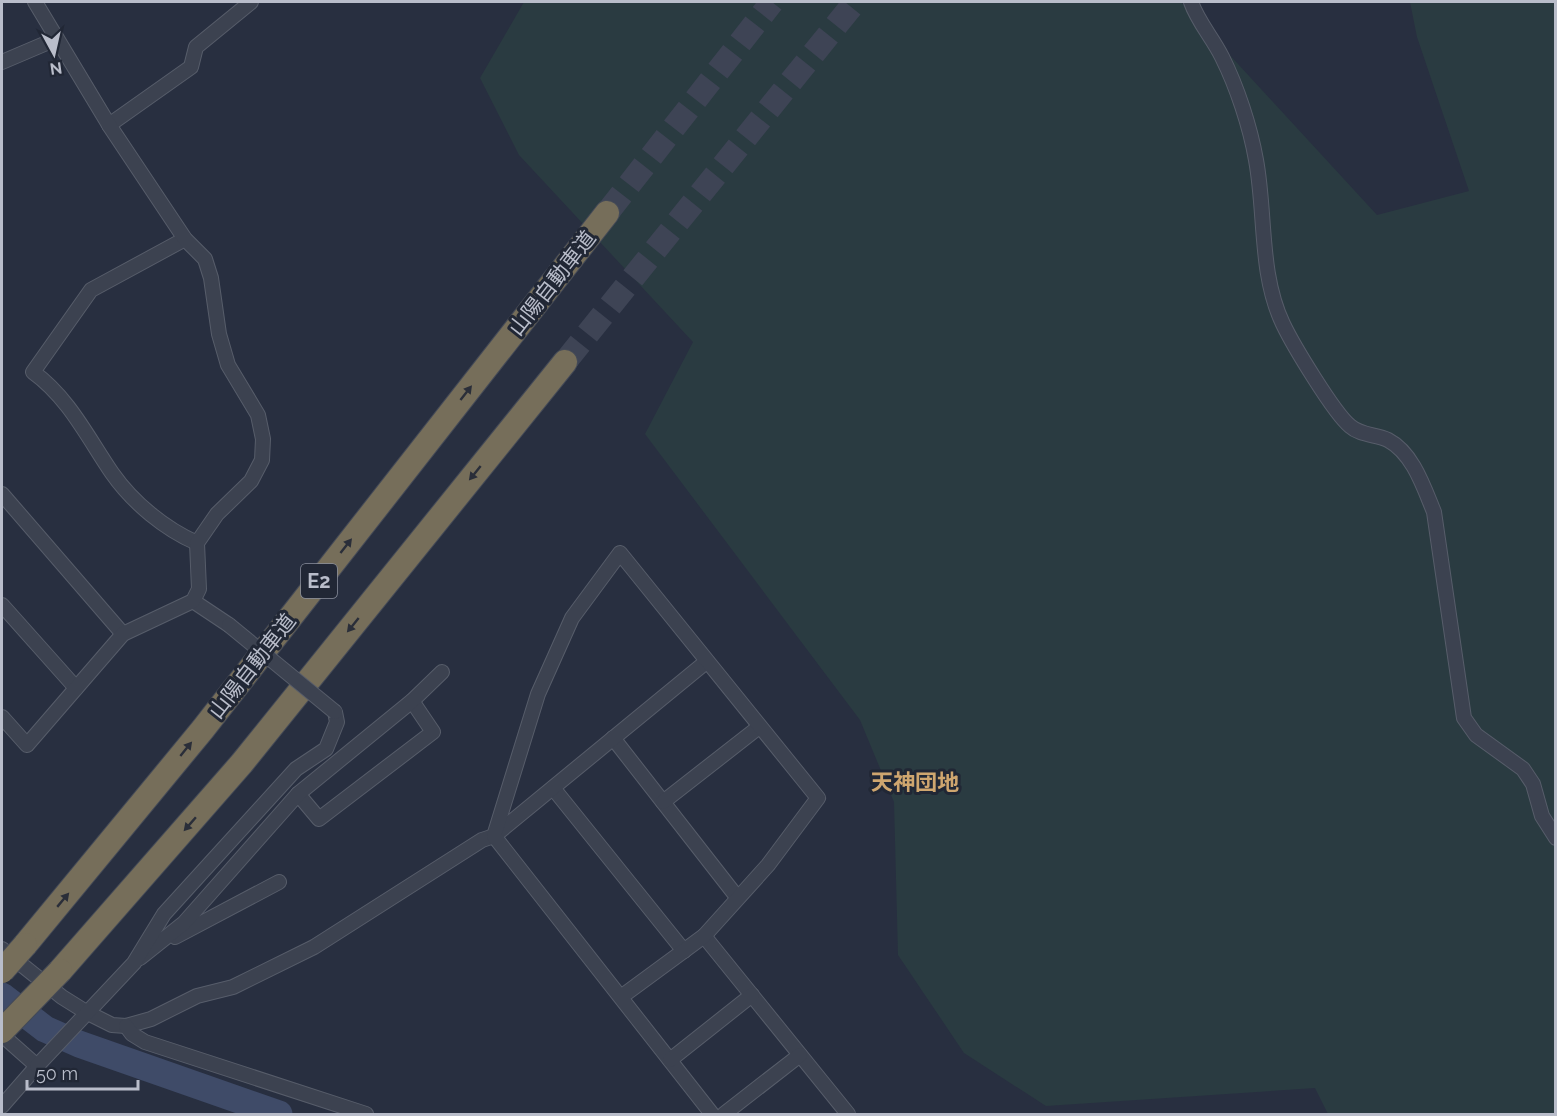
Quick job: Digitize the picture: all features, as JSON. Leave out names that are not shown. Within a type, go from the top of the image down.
[{"type":"highway","name":"山陽自動車道","points":[[2,971],[203,729],[607,213]]},
{"type":"highway","name":"E2","points":[[2,1033],[60,971],[242,763],[565,362]]},
{"type":"street","points":[[2,717],[27,744],[123,634],[193,601],[199,589],[197,543],[217,514],[250,481],[262,460],[264,439],[258,415],[228,364],[219,334],[211,278],[205,259],[185,239],[109,125],[35,2]]},
{"type":"street","points":[[109,125],[191,67],[196,47],[251,2]]},
{"type":"street","points":[[1191,2],[1196,17],[1222,57],[1237,95],[1256,159],[1271,295],[1284,326],[1337,411],[1350,426],[1360,432],[1389,441],[1405,454],[1421,482],[1434,512],[1464,718],[1476,735],[1522,769],[1533,784],[1542,816],[1556,838]]},
{"type":"street","points":[[2,62],[56,39]]},
{"type":"street","points":[[185,239],[91,290],[33,372],[58,394],[80,422],[125,490],[159,521],[179,535],[197,543]]},
{"type":"street","points":[[2,494],[123,634]]},
{"type":"street","points":[[494,836],[538,694],[572,618],[620,553],[818,798],[768,865],[704,936],[621,998]]},
{"type":"street","points":[[134,963],[164,914],[296,769],[326,749],[338,722],[335,712],[229,625],[193,601]]},
{"type":"street","points":[[2,605],[76,688]]},
{"type":"street","points":[[2,949],[62,997],[112,1025],[126,1026],[151,1019],[197,996],[233,987],[314,947],[482,840],[494,836],[706,662]]},
{"type":"street","points":[[2,1106],[86,1012],[134,963],[163,941],[204,902],[298,794],[412,701],[442,672]]},
{"type":"street","points":[[298,794],[319,819],[433,732],[412,701]]},
{"type":"street","points":[[663,802],[759,727]]},
{"type":"street","points":[[613,738],[737,897]]},
{"type":"street","points":[[553,788],[684,951]]},
{"type":"street","points":[[494,836],[712,1114]]},
{"type":"street","points":[[163,941],[186,932],[279,882]]},
{"type":"street","points":[[704,936],[848,1114]]},
{"type":"street","points":[[670,1060],[752,995]]},
{"type":"street","points":[[126,1026],[132,1034],[145,1042],[366,1114]]},
{"type":"street","points":[[2,1033],[40,1062]]},
{"type":"street","points":[[724,1114],[800,1055]]},
{"type":"shaded area","points":[[524,2],[1181,2],[1377,215],[1469,191],[1417,37],[1410,2],[1555,2],[1555,1114],[1328,1114],[1315,1088],[1046,1106],[964,1053],[898,955],[894,802],[860,720],[645,434],[693,342],[519,155],[480,78]]},
{"type":"waterway","points":[[2,996],[45,1029],[79,1044],[279,1114]]},
{"type":"tunnel","points":[[607,213],[772,2]]},
{"type":"tunnel","points":[[565,362],[855,2]]},
{"type":"district","name":"天神団地","points":[[915,782]]}]
